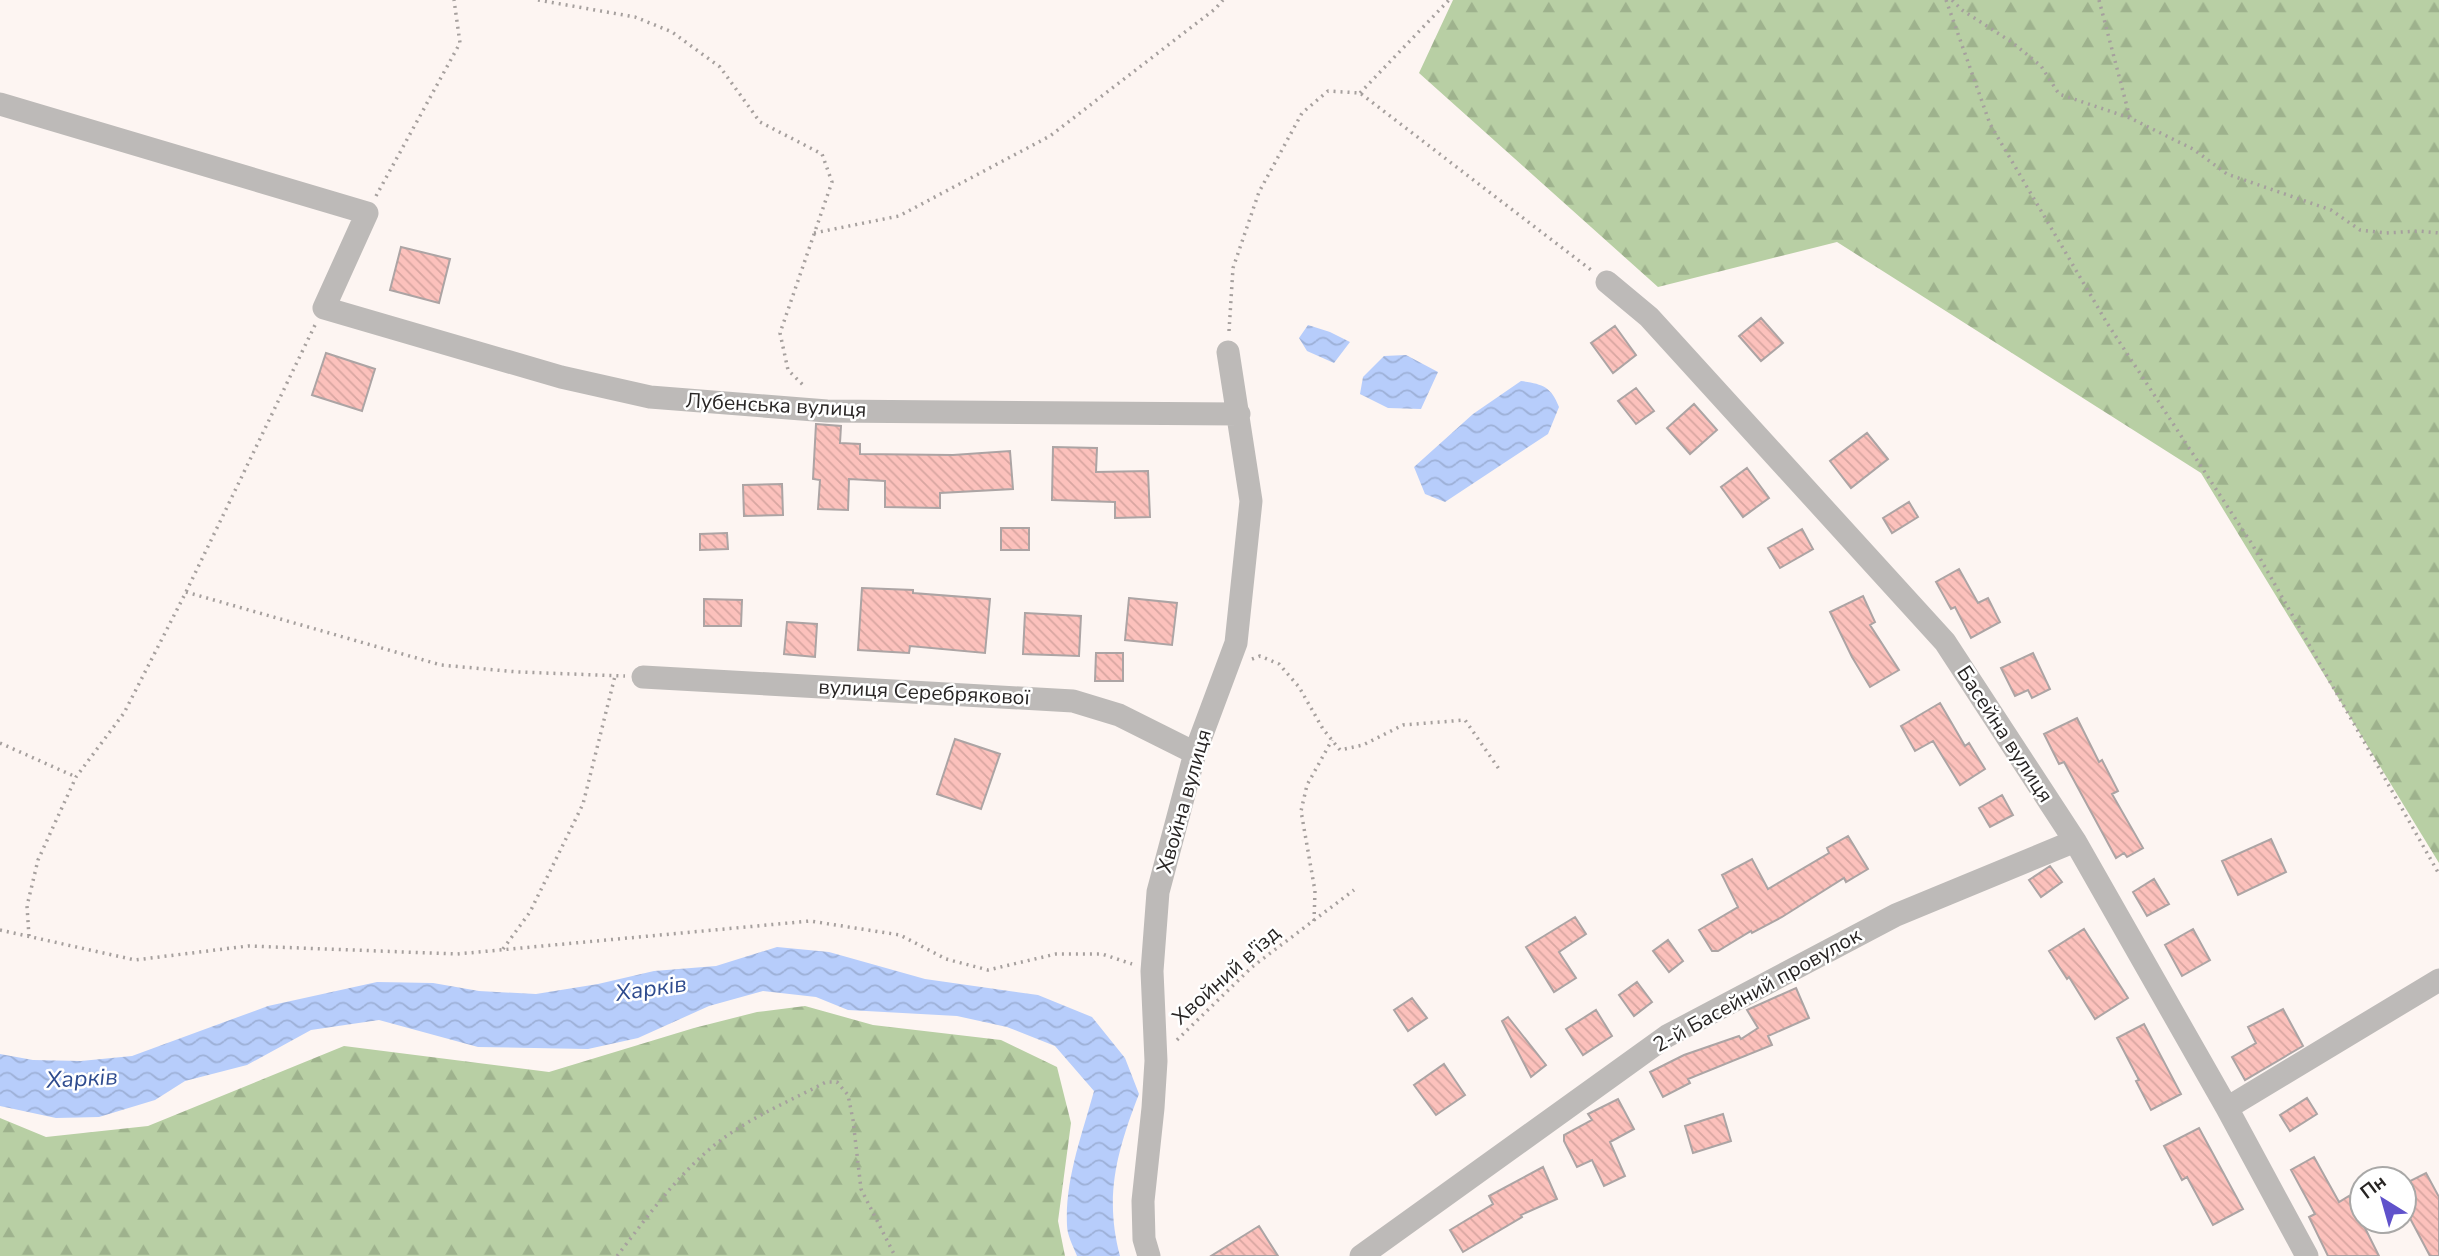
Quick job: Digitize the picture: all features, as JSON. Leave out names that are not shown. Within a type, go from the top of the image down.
[{"type":"street","points":[[0,104],[367,213],[324,308]]},
{"type":"street","name":"Басейна вулиця","points":[[1607,282],[1648,317],[1945,642],[2075,841],[2227,1108],[2307,1256]]},
{"type":"street","name":"Лубeнська вулиця","points":[[324,308],[561,377],[650,397],[827,411],[1239,414]]},
{"type":"street","name":"Хвойна вулиця","points":[[1149,1256],[1144,1239],[1143,1201],[1156,1061],[1152,971],[1158,892],[1195,753],[1236,643],[1251,501],[1228,352]]},
{"type":"street","name":"вулиця Серебрякової","points":[[643,677],[1073,701],[1119,715],[1195,753]]},
{"type":"street","name":"2-й Басейний провулок","points":[[1361,1256],[1667,1036],[1896,915],[2075,841]]},
{"type":"street","points":[[2227,1108],[2439,980]]},
{"type":"path","points":[[367,213],[460,43],[454,0]]},
{"type":"path","points":[[538,0],[635,18],[671,32],[720,66],[760,122],[822,155],[832,183],[780,333],[789,370],[827,411]]},
{"type":"path","points":[[814,233],[899,216],[1051,136],[1223,0]]},
{"type":"path","points":[[1360,93],[1449,0]]},
{"type":"path","points":[[1946,0],[1990,124],[2107,323],[2252,544],[2439,874]]},
{"type":"path","points":[[1952,0],[2041,66],[2059,94],[2130,118],[2193,149],[2227,174],[2331,211],[2360,229],[2386,233],[2439,233]]},
{"type":"path","points":[[2099,0],[2130,118]]},
{"type":"path","points":[[1228,352],[1233,268],[1259,192],[1303,113],[1328,91],[1360,93],[1607,282]]},
{"type":"path","points":[[29,936],[27,906],[38,860],[76,777],[124,713],[324,308]]},
{"type":"path","points":[[186,592],[441,665],[518,672],[615,676],[583,804],[530,912],[503,949]]},
{"type":"path","points":[[1227,667],[1261,656],[1279,664],[1299,687],[1323,729],[1340,750],[1363,745],[1404,725],[1465,720],[1499,769]]},
{"type":"path","points":[[1314,921],[1315,891],[1301,811],[1307,785],[1332,740]]},
{"type":"path","points":[[0,743],[76,777]]},
{"type":"path","name":"Хвойний в'їзд","points":[[1156,1061],[1252,967],[1354,890]]},
{"type":"path","points":[[0,930],[135,960],[248,946],[457,954],[810,921],[900,935],[946,959],[988,970],[1056,954],[1102,954],[1152,971]]},
{"type":"path","points":[[617,1256],[675,1182],[718,1143],[751,1121],[826,1082],[837,1082],[848,1095],[861,1189],[895,1256]]},
{"type":"green space","points":[[1453,0],[2439,0],[2439,863],[2201,473],[1837,242],[1658,287],[1419,73]]},
{"type":"green space","points":[[805,1006],[873,1025],[1001,1040],[1057,1067],[1071,1123],[1058,1221],[1065,1256],[0,1256],[0,1118],[46,1137],[148,1126],[344,1046],[549,1072],[694,1028],[757,1012]]},
{"type":"water","points":[[1308,325],[1350,342],[1334,363],[1307,351],[1299,338]]},
{"type":"water","points":[[1406,355],[1438,372],[1421,409],[1388,408],[1360,394],[1363,377],[1384,356]]},
{"type":"water","points":[[1521,381],[1545,387],[1553,394],[1559,407],[1548,434],[1445,502],[1425,494],[1414,467],[1473,414]]},
{"type":"water","name":"Харків","points":[[777,947],[829,952],[925,979],[1038,995],[1092,1017],[1125,1058],[1139,1094],[1115,1174],[1113,1213],[1120,1256],[1077,1256],[1069,1237],[1069,1191],[1094,1091],[1055,1046],[1007,1027],[957,1016],[848,1010],[816,997],[763,991],[709,1006],[638,1038],[588,1049],[478,1047],[379,1020],[311,1030],[247,1065],[185,1081],[155,1100],[99,1117],[56,1118],[0,1106],[0,1054],[33,1060],[81,1061],[132,1056],[268,1006],[377,982],[433,983],[479,991],[536,994],[654,971],[716,966]]},
{"type":"building","points":[[401,247],[450,259],[439,303],[390,290]]},
{"type":"building","points":[[1761,318],[1783,343],[1761,361],[1739,336]]},
{"type":"building","points":[[1615,326],[1636,355],[1613,373],[1591,343]]},
{"type":"building","points":[[326,353],[375,369],[362,411],[312,395]]},
{"type":"building","points":[[1636,388],[1654,411],[1636,424],[1618,401]]},
{"type":"building","points":[[1694,404],[1717,430],[1690,454],[1667,428]]},
{"type":"building","points":[[816,424],[841,426],[840,443],[860,444],[860,454],[953,455],[1010,451],[1013,489],[940,493],[940,508],[885,507],[885,481],[849,479],[848,510],[818,509],[820,480],[813,479]]},
{"type":"building","points":[[1867,433],[1888,459],[1851,488],[1830,461]]},
{"type":"building","points":[[1053,447],[1097,448],[1096,472],[1148,471],[1150,517],[1115,518],[1115,502],[1052,500]]},
{"type":"building","points":[[1747,468],[1769,498],[1743,517],[1721,487]]},
{"type":"building","points":[[782,484],[783,515],[744,516],[743,485]]},
{"type":"building","points":[[1909,502],[1918,517],[1892,533],[1883,518]]},
{"type":"building","points":[[1001,528],[1029,528],[1029,550],[1001,550]]},
{"type":"building","points":[[1802,529],[1813,549],[1780,568],[1768,548]]},
{"type":"building","points":[[727,533],[728,549],[700,550],[700,534]]},
{"type":"building","points":[[1959,569],[1978,603],[1988,598],[2000,622],[1971,638],[1955,607],[1951,609],[1936,582]]},
{"type":"building","points":[[862,588],[913,590],[913,593],[990,599],[985,653],[910,646],[909,653],[858,650]]},
{"type":"building","points":[[1863,596],[1875,622],[1870,625],[1899,670],[1870,687],[1830,612]]},
{"type":"building","points":[[1129,598],[1177,603],[1172,645],[1125,640]]},
{"type":"building","points":[[704,599],[742,600],[741,626],[704,626]]},
{"type":"building","points":[[1025,613],[1081,616],[1079,656],[1023,654]]},
{"type":"building","points":[[787,622],[817,624],[815,657],[784,654]]},
{"type":"building","points":[[1096,653],[1123,653],[1123,681],[1095,681]]},
{"type":"building","points":[[2033,653],[2050,689],[2032,698],[2028,690],[2015,696],[2001,668]]},
{"type":"building","points":[[1940,703],[1965,746],[1969,743],[1985,769],[1960,785],[1933,741],[1915,751],[1901,726]]},
{"type":"building","points":[[2077,718],[2099,762],[2102,760],[2118,791],[2112,794],[2143,848],[2127,857],[2124,853],[2116,858],[2064,762],[2059,764],[2044,734]]},
{"type":"building","points":[[955,739],[1000,754],[981,809],[937,794]]},
{"type":"building","points":[[2002,795],[2013,815],[1990,827],[1979,808]]},
{"type":"building","points":[[1848,836],[1868,869],[1846,882],[1844,878],[1782,917],[1752,933],[1751,931],[1718,951],[1712,951],[1699,930],[1738,907],[1722,875],[1752,859],[1768,889],[1829,853],[1827,848]]},
{"type":"building","points":[[2271,839],[2286,872],[2238,895],[2222,861]]},
{"type":"building","points":[[2050,866],[2062,882],[2041,897],[2029,880]]},
{"type":"building","points":[[2154,879],[2169,904],[2147,916],[2133,892]]},
{"type":"building","points":[[1575,917],[1586,934],[1559,952],[1576,978],[1554,992],[1526,947]]},
{"type":"building","points":[[2084,929],[2128,998],[2095,1019],[2049,951]]},
{"type":"building","points":[[2193,929],[2210,960],[2182,976],[2165,945]]},
{"type":"building","points":[[1668,940],[1683,961],[1669,972],[1653,951]]},
{"type":"building","points":[[1637,982],[1652,1002],[1634,1016],[1619,995]]},
{"type":"building","points":[[1796,988],[1809,1018],[1768,1036],[1772,1045],[1688,1079],[1690,1083],[1663,1097],[1650,1072],[1684,1055],[1739,1036],[1741,1039],[1758,1028],[1747,1010]]},
{"type":"building","points":[[1412,998],[1427,1018],[1408,1031],[1394,1010]]},
{"type":"building","points":[[2283,1009],[2303,1046],[2245,1080],[2232,1057],[2256,1043],[2248,1027]]},
{"type":"building","points":[[1596,1010],[1612,1036],[1583,1055],[1566,1029]]},
{"type":"building","points":[[1508,1017],[1546,1065],[1531,1077],[1502,1021]]},
{"type":"building","points":[[2144,1024],[2181,1094],[2151,1110],[2117,1038]]},
{"type":"building","points":[[1444,1064],[1465,1095],[1436,1115],[1414,1085]]},
{"type":"building","points":[[2307,1098],[2317,1114],[2290,1131],[2280,1115]]},
{"type":"building","points":[[1618,1099],[1634,1129],[1610,1142],[1625,1176],[1604,1186],[1592,1160],[1577,1167],[1564,1141],[1564,1135],[1592,1120],[1588,1114]]},
{"type":"building","points":[[1723,1114],[1731,1141],[1693,1153],[1685,1126]]},
{"type":"building","points":[[2199,1128],[2243,1209],[2213,1225],[2187,1177],[2182,1180],[2164,1146]]},
{"type":"building","points":[[2314,1157],[2339,1202],[2348,1197],[2348,1235],[2368,1235],[2379,1256],[2328,1256],[2309,1217],[2315,1214],[2291,1170]]},
{"type":"building","points":[[1543,1167],[1557,1199],[1521,1215],[1522,1217],[1463,1252],[1450,1230],[1493,1204],[1489,1196]]},
{"type":"building","points":[[2426,1173],[2439,1197],[2439,1256],[2430,1256],[2418,1233],[2418,1177]]},
{"type":"building","points":[[1259,1226],[1278,1256],[1211,1256]]}]
